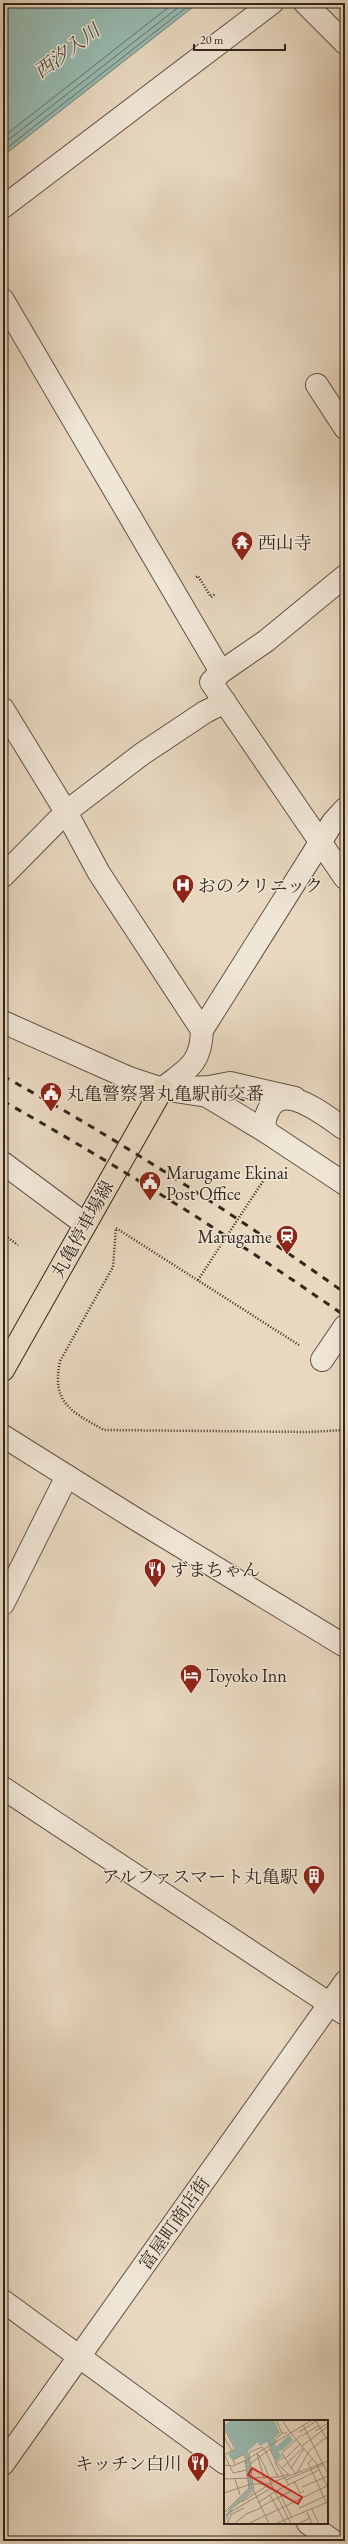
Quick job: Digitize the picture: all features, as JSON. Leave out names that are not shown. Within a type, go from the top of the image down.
[{"type":"main road","name":"丸亀停車場線","points":[[3,1370],[162,1089]]},
{"type":"street","points":[[3,207],[272,3]]},
{"type":"street","points":[[305,3],[345,43]]},
{"type":"street","points":[[3,300],[221,672]]},
{"type":"street","points":[[317,385],[345,428]]},
{"type":"street","points":[[345,576],[266,641],[221,672],[211,682],[345,878]]},
{"type":"street","points":[[3,876],[66,812],[142,754],[205,712],[225,702]]},
{"type":"street","points":[[3,709],[66,812],[99,873],[202,1030]]},
{"type":"street","points":[[162,1089],[195,1062],[202,1048],[202,1030],[320,842],[345,809]]},
{"type":"street","points":[[3,1022],[129,1078],[162,1089],[208,1096],[268,1133],[345,1184]]},
{"type":"street","points":[[162,1089],[209,1088],[230,1083],[295,1098],[345,1129]]},
{"type":"street","points":[[268,1133],[264,1125],[270,1107],[278,1101],[295,1098]]},
{"type":"street","points":[[3,1163],[85,1224]]},
{"type":"street","points":[[322,1360],[345,1326]]},
{"type":"street","points":[[3,1436],[345,1646]]},
{"type":"street","points":[[3,1604],[67,1476]]},
{"type":"street","points":[[3,1788],[338,2008]]},
{"type":"street","name":"富屋町商店街","points":[[3,2464],[78,2358],[338,2008],[345,1982]]},
{"type":"street","points":[[3,2301],[78,2358],[224,2463]]},
{"type":"street","points":[[309,2524],[333,2541]]},
{"type":"path","points":[[198,1280],[267,1175]]},
{"type":"path","points":[[322,1360],[116,1228],[113,1267],[60,1361],[56,1376],[63,1402],[78,1415],[104,1430],[308,1432],[345,1430]]},
{"type":"path","points":[[3,1234],[18,1245]]},
{"type":"water","name":"西汐入川","points":[[7,3],[198,3],[3,156],[3,6]]},
{"type":"railway","points":[[3,1076],[91,1126],[220,1207],[345,1293]]},
{"type":"railway","points":[[3,1101],[177,1204],[262,1259],[345,1316]]},
{"type":"place","name":"西山寺","points":[[242,562]]},
{"type":"place","name":"おのクリニック","points":[[183,904]]},
{"type":"place","name":"丸亀警察署丸亀駅前交番","points":[[51,1112]]},
{"type":"place","name":"Marugame Ekinai Post Office","points":[[150,1202]]},
{"type":"place","name":"Marugame","points":[[287,1256]]},
{"type":"place","name":"ずまちゃん","points":[[155,1588]]},
{"type":"place","name":"Toyoko Inn","points":[[191,1694]]},
{"type":"place","name":"アルファスマート丸亀駅","points":[[314,1896]]},
{"type":"place","name":"キッチン白川","points":[[198,2482]]}]
